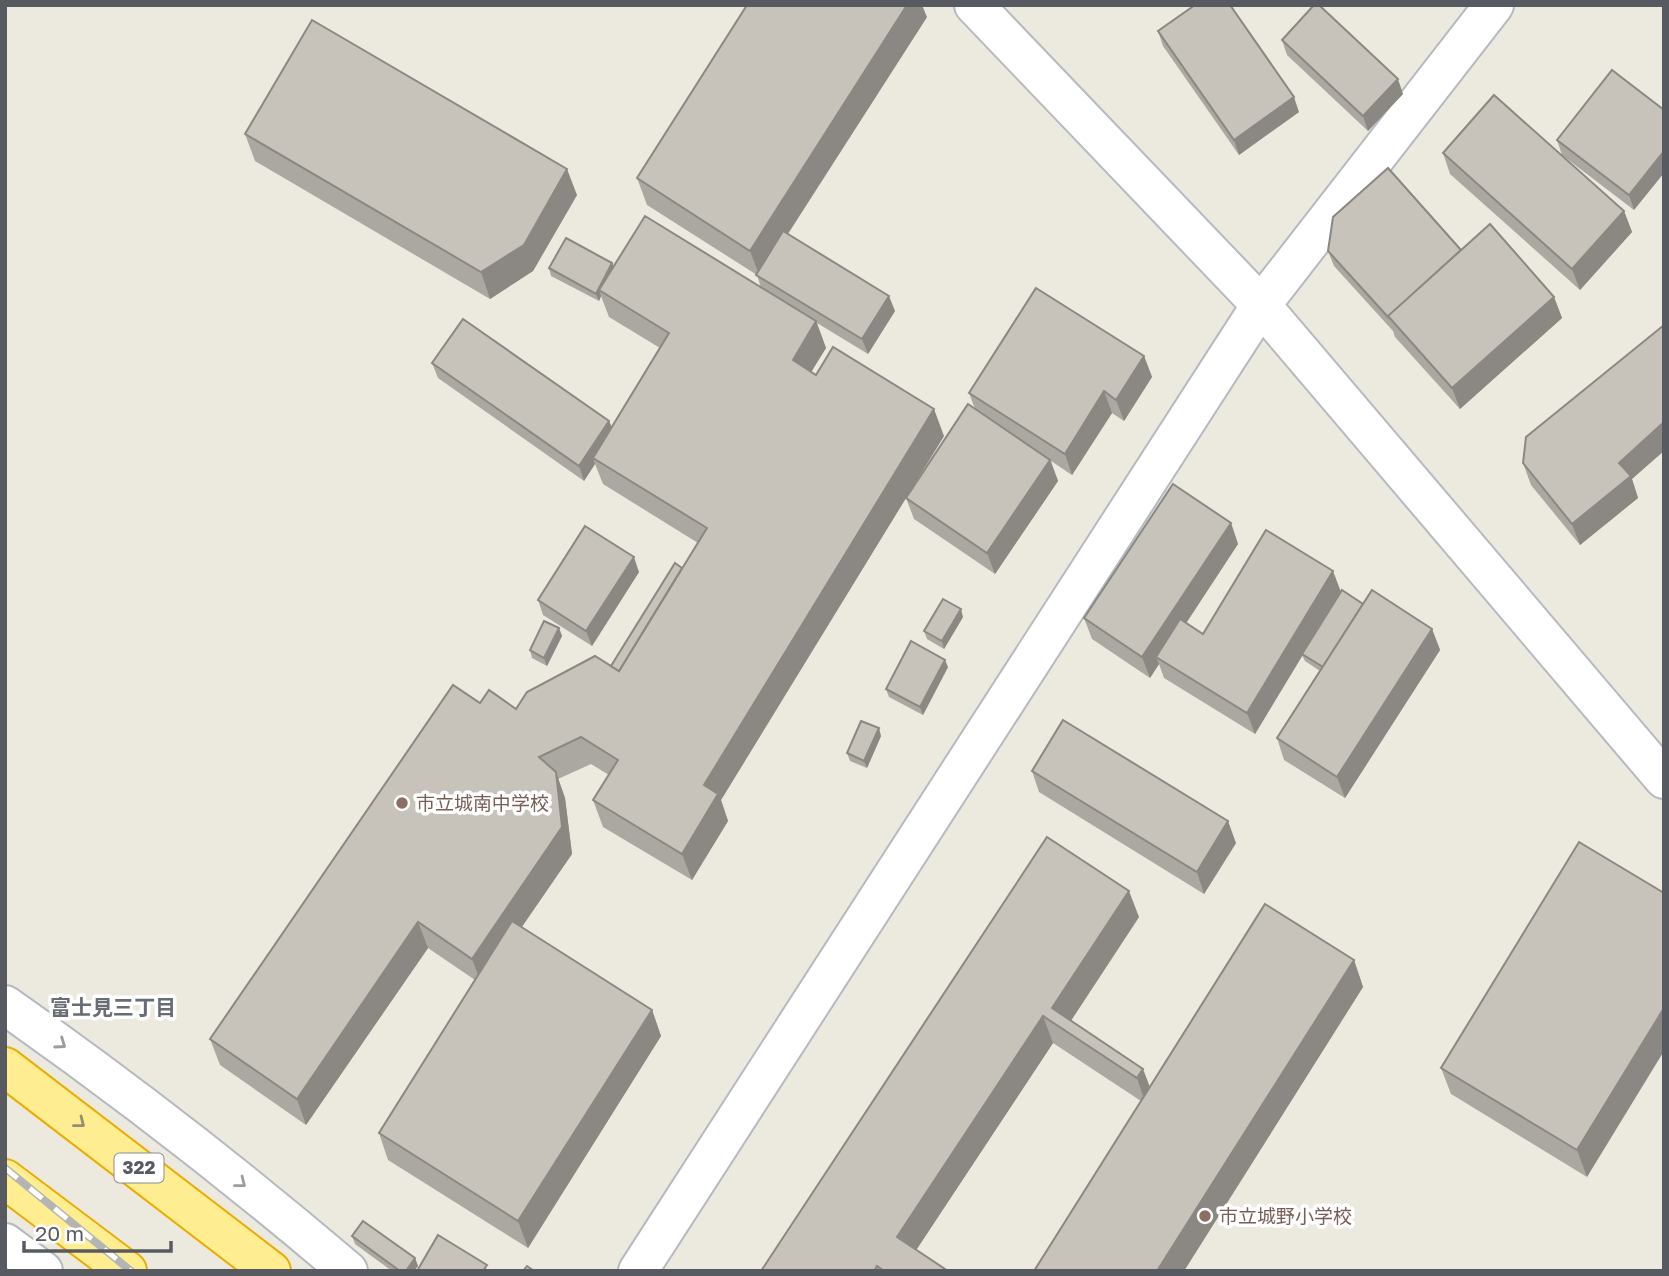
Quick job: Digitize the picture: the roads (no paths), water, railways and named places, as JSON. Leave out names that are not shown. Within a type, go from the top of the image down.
[{"type":"highway","name":"322","points":[[5,1067],[271,1271]]},
{"type":"highway","points":[[5,1179],[127,1271]]},
{"type":"street","points":[[974,5],[1261,305],[1660,765]]},
{"type":"street","points":[[638,1271],[1261,305],[1494,5]]},
{"type":"street","points":[[5,1005],[213,1161],[348,1271]]},
{"type":"street","points":[[5,1243],[43,1271]]},
{"type":"railway","points":[[5,1168],[131,1271]]},
{"type":"place","name":"市立城南中学校","points":[[402,803]]},
{"type":"place","name":"市立城野小学校","points":[[1205,1216]]},
{"type":"district","name":"富士見三丁目","points":[[113,1008]]}]
